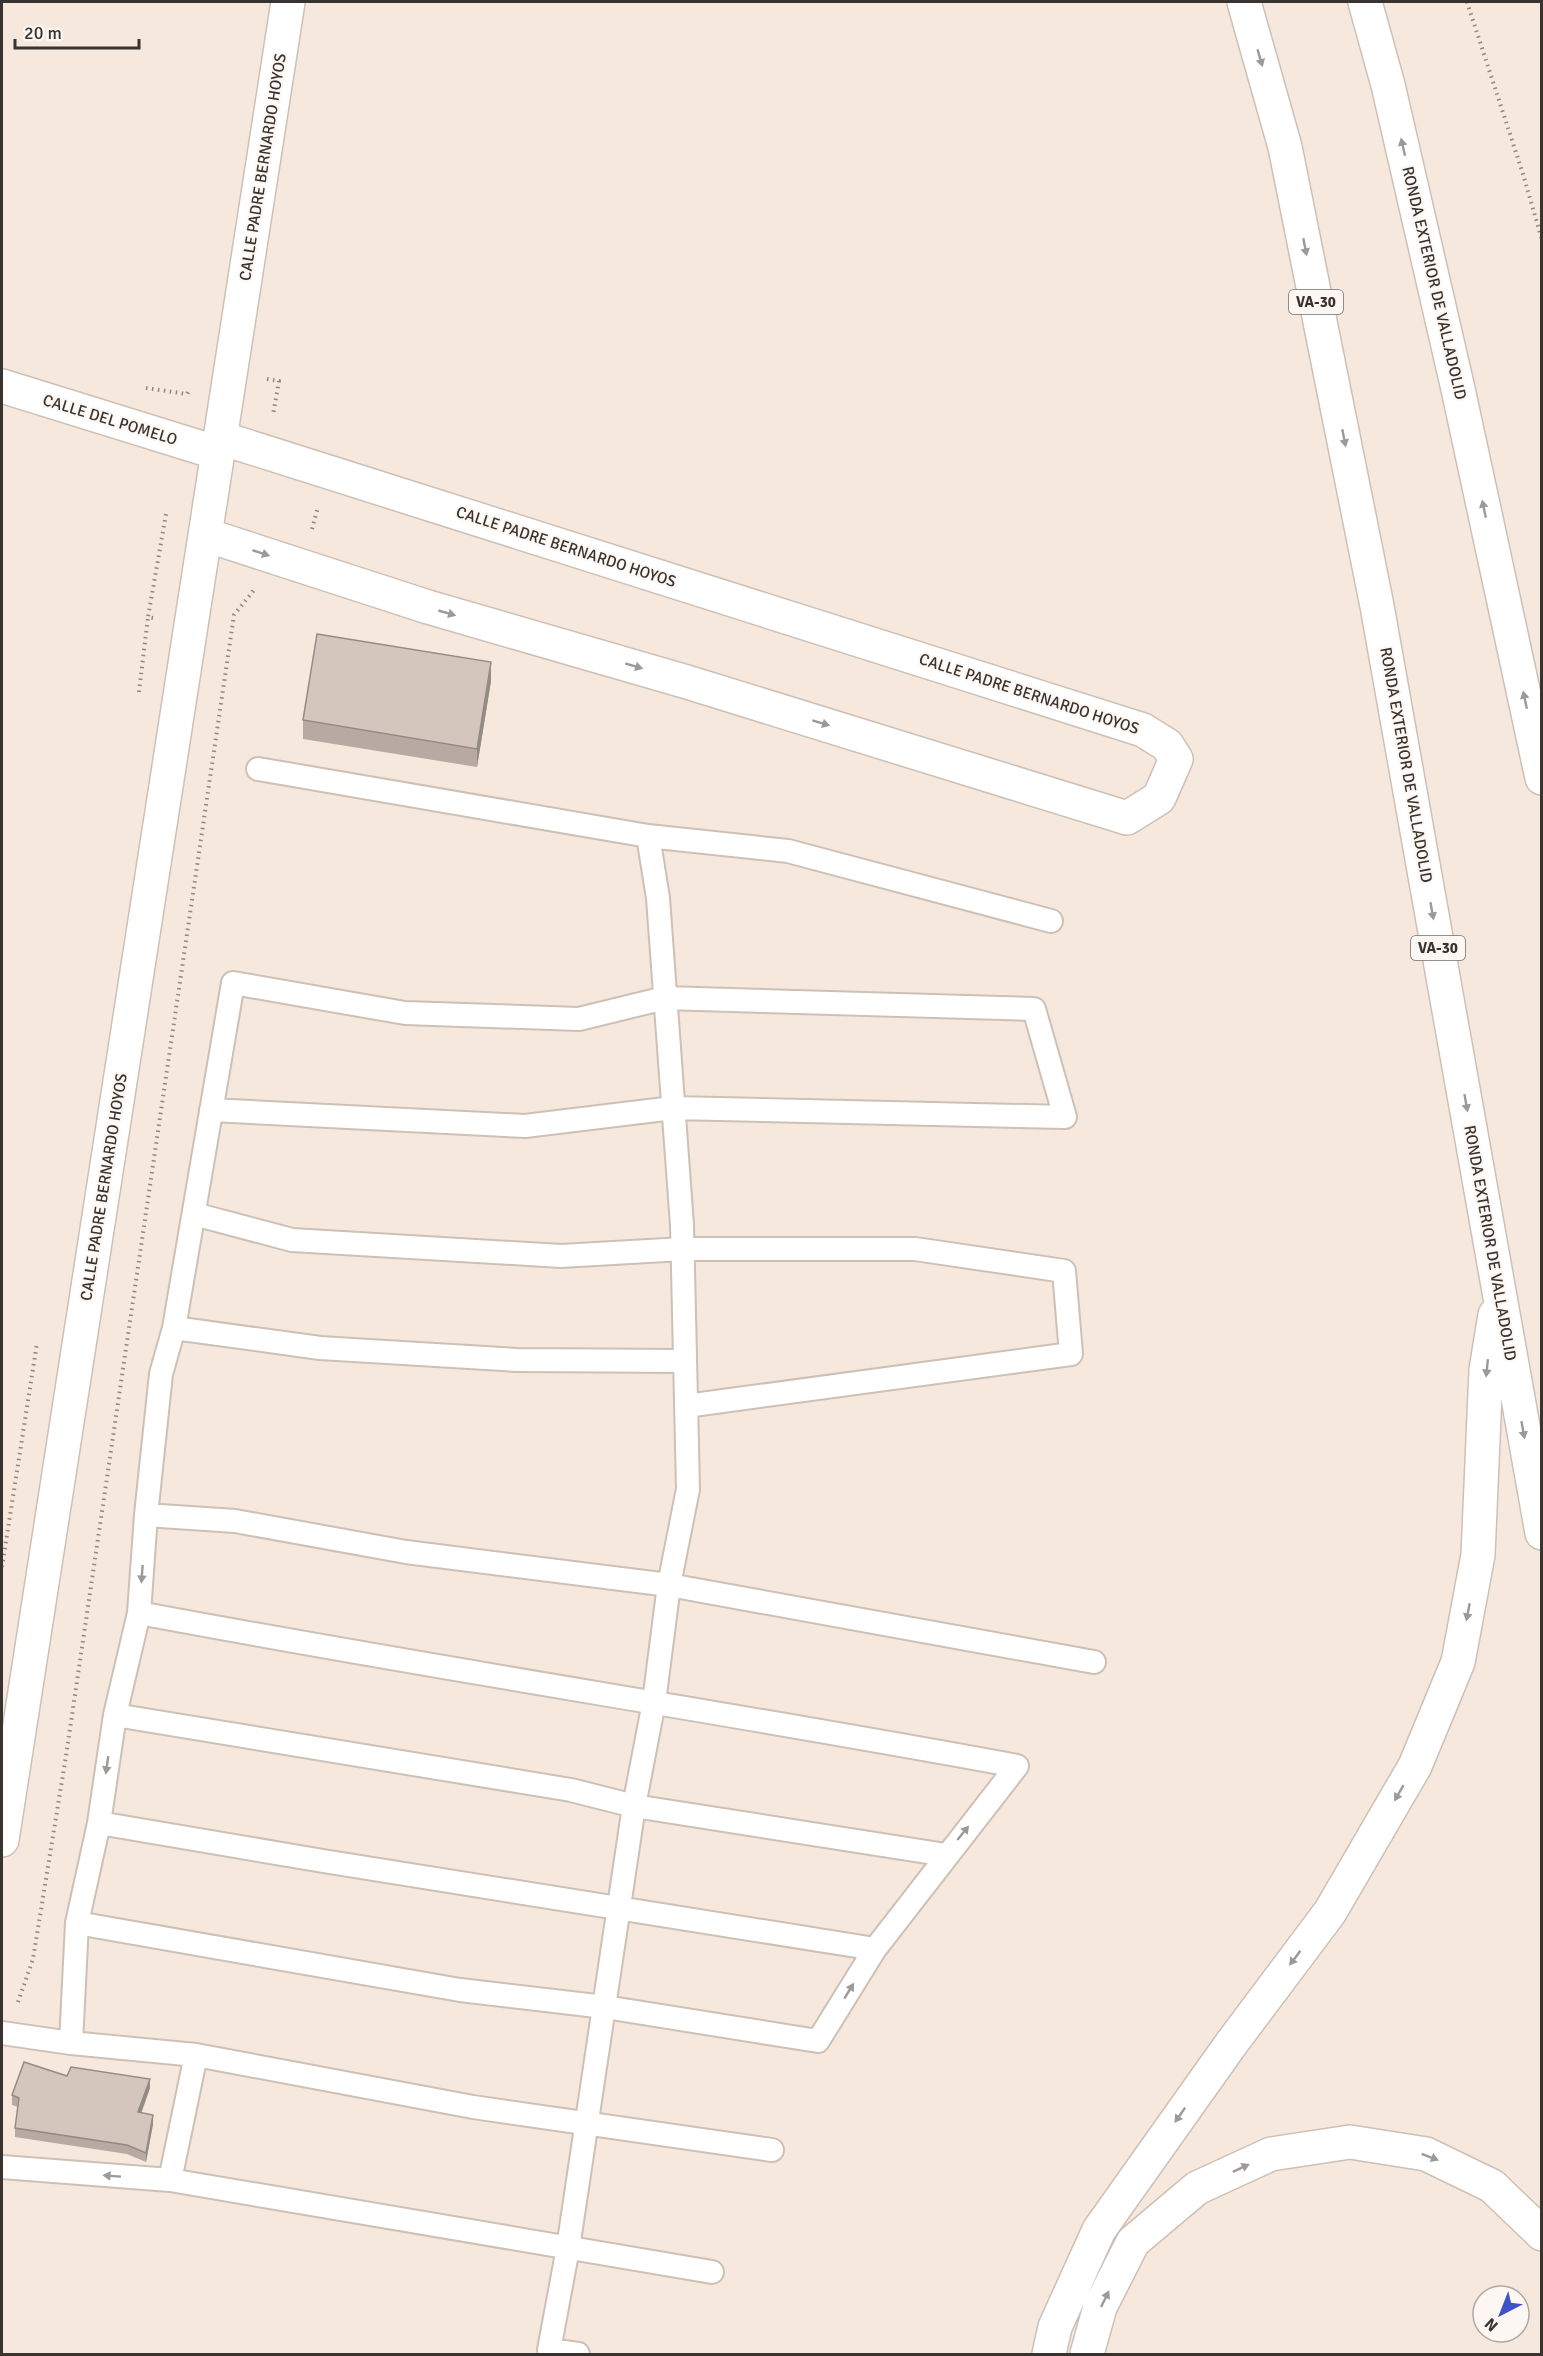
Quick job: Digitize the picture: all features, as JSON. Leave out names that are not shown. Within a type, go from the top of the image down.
[{"type":"main road","name":"CALLE PADRE BERNARDO HOYOS","points":[[2,1840],[288,2]]},
{"type":"main road","name":"RONDA EXTERIOR DE VALLADOLID","points":[[1244,2],[1285,147],[1377,606],[1542,1533]]},
{"type":"main road","name":"RONDA EXTERIOR DE VALLADOLID","points":[[1365,2],[1388,85],[1458,389],[1542,778]]},
{"type":"main road","name":"CALLE DEL POMELO","points":[[2,386],[220,446]]},
{"type":"main road","name":"CALLE PADRE BERNARDO HOYOS","points":[[206,535],[428,607],[687,682],[1127,818],[1159,798],[1176,759],[1167,745],[1143,730],[220,446]]},
{"type":"main road","points":[[1049,2355],[1056,2327],[1099,2230],[1231,2044],[1330,1912],[1415,1766],[1458,1662],[1478,1555],[1486,1370],[1499,1290]]},
{"type":"main road","points":[[1087,2355],[1100,2307],[1133,2242],[1197,2188],[1271,2154],[1350,2142],[1426,2154],[1492,2186],[1542,2234]]},
{"type":"lane","points":[[258,769],[648,836],[788,851],[1051,921]]},
{"type":"lane","points":[[578,2355],[549,2350],[568,2248],[634,1806],[654,1702],[669,1585],[688,1489],[683,1249],[658,898],[648,836]]},
{"type":"lane","points":[[72,2043],[77,1923],[99,1823],[115,1715],[139,1613],[146,1515],[161,1374],[174,1328],[233,983],[417,1013],[579,1019],[665,998],[1034,1009],[1065,1117],[673,1108],[525,1126],[212,1110]]},
{"type":"lane","points":[[194,1214],[292,1240],[561,1256],[683,1249],[915,1249],[1064,1271],[1071,1354],[686,1406]]},
{"type":"lane","points":[[174,1328],[320,1348],[517,1360],[685,1361]]},
{"type":"lane","points":[[146,1515],[235,1521],[406,1552],[669,1585],[1094,1662]]},
{"type":"lane","points":[[77,1923],[460,1990],[605,2007],[818,2041],[875,1949],[1017,1766],[305,1644],[139,1613]]},
{"type":"lane","points":[[115,1715],[572,1790],[634,1806],[946,1855]]},
{"type":"lane","points":[[99,1823],[323,1862],[875,1949]]},
{"type":"lane","points":[[4,2033],[72,2043],[196,2055],[473,2107],[772,2150]]},
{"type":"lane","points":[[170,2180],[196,2055]]},
{"type":"lane","points":[[2,2167],[170,2180],[712,2272]]},
{"type":"path","points":[[1467,2],[1542,240]]},
{"type":"path","points":[[4,2033],[33,1959],[63,1779],[232,634]]},
{"type":"building","points":[[317,634],[491,662],[477,749],[303,720]]},
{"type":"building","points":[[24,2062],[67,2076],[71,2067],[150,2079],[138,2112],[153,2115],[146,2153],[127,2145],[15,2128],[19,2098],[12,2095]]}]
